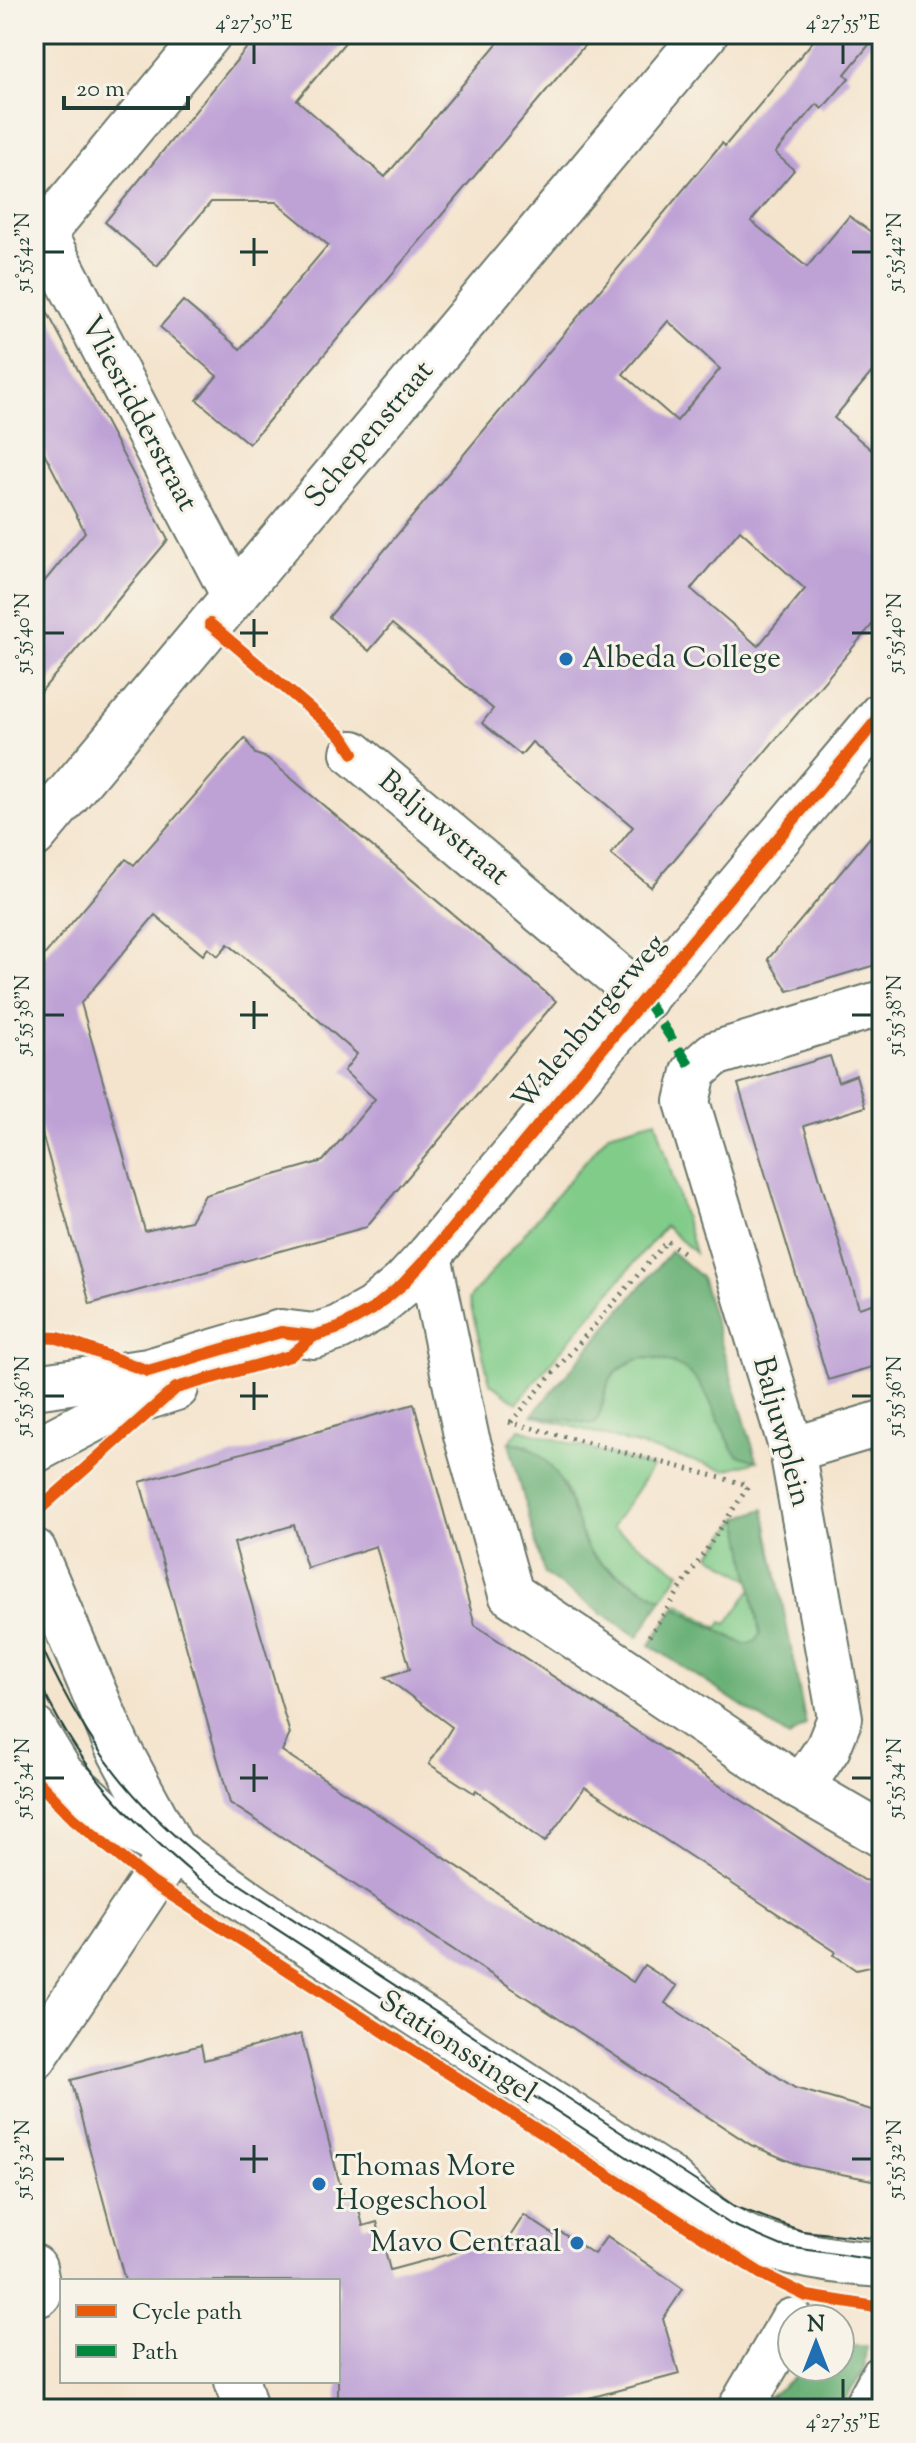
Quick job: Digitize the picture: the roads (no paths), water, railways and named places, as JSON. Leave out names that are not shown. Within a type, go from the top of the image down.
[{"type":"street","points":[[39,224],[209,34]]},
{"type":"street","name":"Schepenstraat","points":[[34,835],[705,34]]},
{"type":"street","name":"Vliesridderstraat","points":[[39,224],[233,594]]},
{"type":"street","name":"Walenburgerweg","points":[[34,1451],[117,1407],[290,1356],[314,1336],[339,1328],[373,1309],[403,1284],[882,714]]},
{"type":"street","name":"Baljuwstraat","points":[[353,753],[645,999]]},
{"type":"street","name":"Baljuwplein","points":[[801,1788],[828,1748],[840,1718],[792,1450],[734,1268],[687,1102],[694,1072],[714,1054],[882,1003]]},
{"type":"street","points":[[429,1256],[466,1435],[511,1594],[625,1674],[801,1788],[882,1835]]},
{"type":"street","name":"Walenburgerweg","points":[[34,1387],[148,1371],[281,1332],[314,1336]]},
{"type":"street","points":[[792,1450],[882,1423]]},
{"type":"street","name":"Stationssingel","points":[[34,1551],[117,1746],[173,1850]]},
{"type":"street","name":"Stationssingel","points":[[34,1729],[62,1775],[111,1818],[173,1850],[294,1934],[668,2178],[822,2247],[882,2265]]},
{"type":"street","points":[[34,2058],[173,1850]]},
{"type":"street","name":"Stationssingel","points":[[822,2247],[882,2236]]},
{"type":"street","points":[[803,2303],[822,2247]]},
{"type":"street","points":[[740,2409],[776,2349]]},
{"type":"street","points":[[865,2409],[882,2378]]},
{"type":"street","points":[[238,2383],[245,2409]]},
{"type":"tram line","points":[[34,1630],[68,1699],[106,1760],[152,1814],[210,1865],[734,2206],[802,2231],[882,2239]]},
{"type":"tram line","points":[[34,1671],[67,1733],[103,1785],[146,1831],[198,1878],[730,2224],[782,2246],[882,2261]]},
{"type":"place","name":"Albeda College","points":[[566,659]]},
{"type":"place","name":"Thomas More Hogeschool","points":[[319,2184]]},
{"type":"place","name":"Mavo Centraal","points":[[577,2243]]}]
